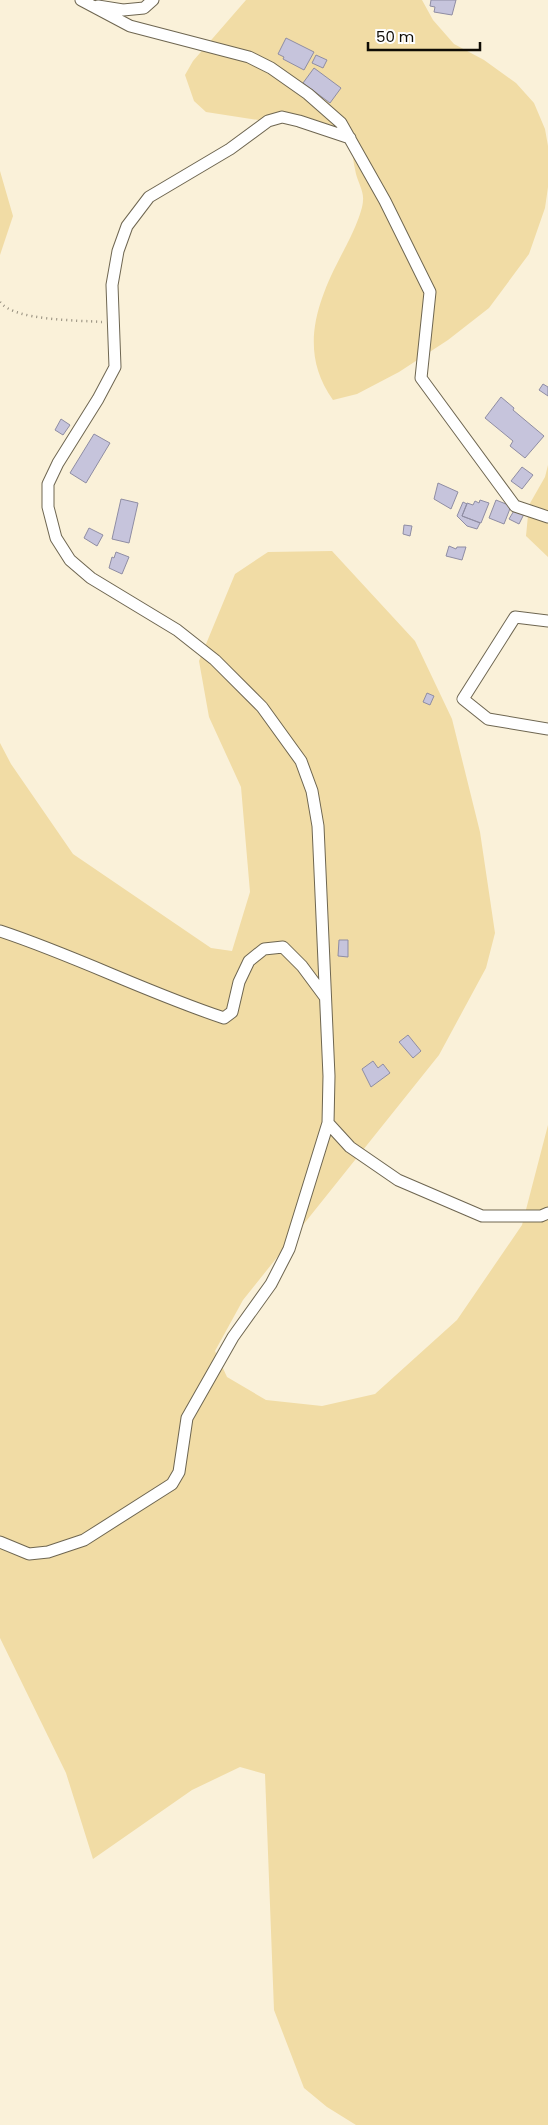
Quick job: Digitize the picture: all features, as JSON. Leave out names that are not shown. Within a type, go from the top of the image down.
[{"type":"street","points":[[85,2],[130,9],[144,8],[153,0]]},
{"type":"street","points":[[85,2],[130,26],[249,57],[271,68],[308,94],[341,123],[385,201],[430,292],[421,378],[515,506],[548,517]]},
{"type":"street","points":[[0,1542],[29,1554],[48,1552],[84,1540],[172,1484],[179,1472],[187,1418],[233,1337],[271,1284],[288,1248],[328,1122],[329,1076],[318,826],[312,791],[301,761],[262,707],[215,660],[177,630],[91,578],[70,560],[56,538],[48,507],[48,484],[58,463],[98,399],[115,367],[116,353],[112,323],[112,285],[118,251],[127,226],[149,197],[230,149],[268,120],[282,117],[350,138]]},
{"type":"street","points":[[548,620],[515,617],[463,700],[488,719],[548,729]]},
{"type":"street","points":[[0,931],[45,946],[191,1007],[224,1018],[232,1012],[239,982],[249,961],[264,949],[282,947],[302,966],[325,997]]},
{"type":"street","points":[[328,1122],[350,1147],[398,1180],[482,1216],[541,1216],[548,1213]]},
{"type":"path","points":[[0,302],[12,311],[42,317],[112,323]]},
{"type":"shaded area","points":[[246,0],[422,0],[433,20],[454,44],[484,60],[516,83],[534,103],[545,129],[548,146],[548,187],[545,208],[529,254],[489,308],[448,340],[399,372],[357,394],[333,400],[322,381],[316,362],[315,325],[326,287],[350,239],[361,211],[363,194],[355,169],[350,136],[319,123],[265,121],[206,112],[194,101],[185,75],[193,61]]},
{"type":"shaded area","points":[[0,171],[13,216],[0,255]]},
{"type":"shaded area","points":[[548,465],[548,557],[526,536],[529,505],[545,477]]},
{"type":"shaded area","points":[[332,551],[415,641],[452,719],[480,832],[495,933],[486,968],[439,1055],[243,1300],[215,1351],[227,1377],[266,1400],[322,1406],[375,1394],[457,1320],[522,1225],[548,1125],[548,2125],[356,2125],[327,2107],[304,2088],[274,2010],[265,1774],[240,1767],[192,1790],[93,1859],[66,1773],[0,1638],[0,743],[11,764],[73,854],[211,948],[232,951],[250,892],[241,787],[209,717],[199,661],[235,574],[268,552]]},
{"type":"building","points":[[431,0],[456,0],[452,15],[434,12],[435,7],[430,6]]},
{"type":"building","points":[[286,38],[314,52],[304,70],[283,59],[284,57],[278,54]]},
{"type":"building","points":[[316,55],[327,60],[323,68],[312,63]]},
{"type":"building","points":[[314,68],[341,88],[330,103],[303,83]]},
{"type":"building","points":[[543,384],[548,387],[548,396],[539,390]]},
{"type":"building","points":[[501,397],[514,408],[513,410],[544,436],[525,458],[510,446],[513,441],[485,418]]},
{"type":"building","points":[[61,419],[70,425],[63,435],[55,430]]},
{"type":"building","points":[[94,434],[110,443],[86,483],[70,473]]},
{"type":"building","points":[[522,467],[533,475],[522,489],[511,481]]},
{"type":"building","points":[[438,483],[458,492],[451,509],[434,499]]},
{"type":"building","points":[[121,499],[138,503],[129,543],[112,539]]},
{"type":"building","points":[[480,500],[489,503],[481,523],[462,516],[467,503],[473,505],[475,501],[479,503]]},
{"type":"building","points":[[496,500],[511,506],[504,524],[489,518]]},
{"type":"building","points":[[463,502],[467,504],[462,516],[480,523],[477,529],[467,526],[457,516]]},
{"type":"building","points":[[515,509],[524,514],[519,524],[509,519]]},
{"type":"building","points":[[404,525],[412,526],[410,536],[403,534]]},
{"type":"building","points":[[89,528],[103,535],[97,546],[84,538]]},
{"type":"building","points":[[449,546],[456,549],[457,547],[466,547],[462,560],[446,556]]},
{"type":"building","points":[[116,552],[129,557],[122,574],[109,568],[112,557],[114,558]]},
{"type":"building","points":[[427,693],[434,696],[430,705],[423,702]]},
{"type":"building","points":[[339,940],[348,940],[348,957],[338,956]]},
{"type":"building","points":[[408,1035],[421,1051],[413,1058],[399,1042]]},
{"type":"building","points":[[373,1061],[378,1068],[383,1064],[390,1073],[371,1087],[362,1069]]}]
